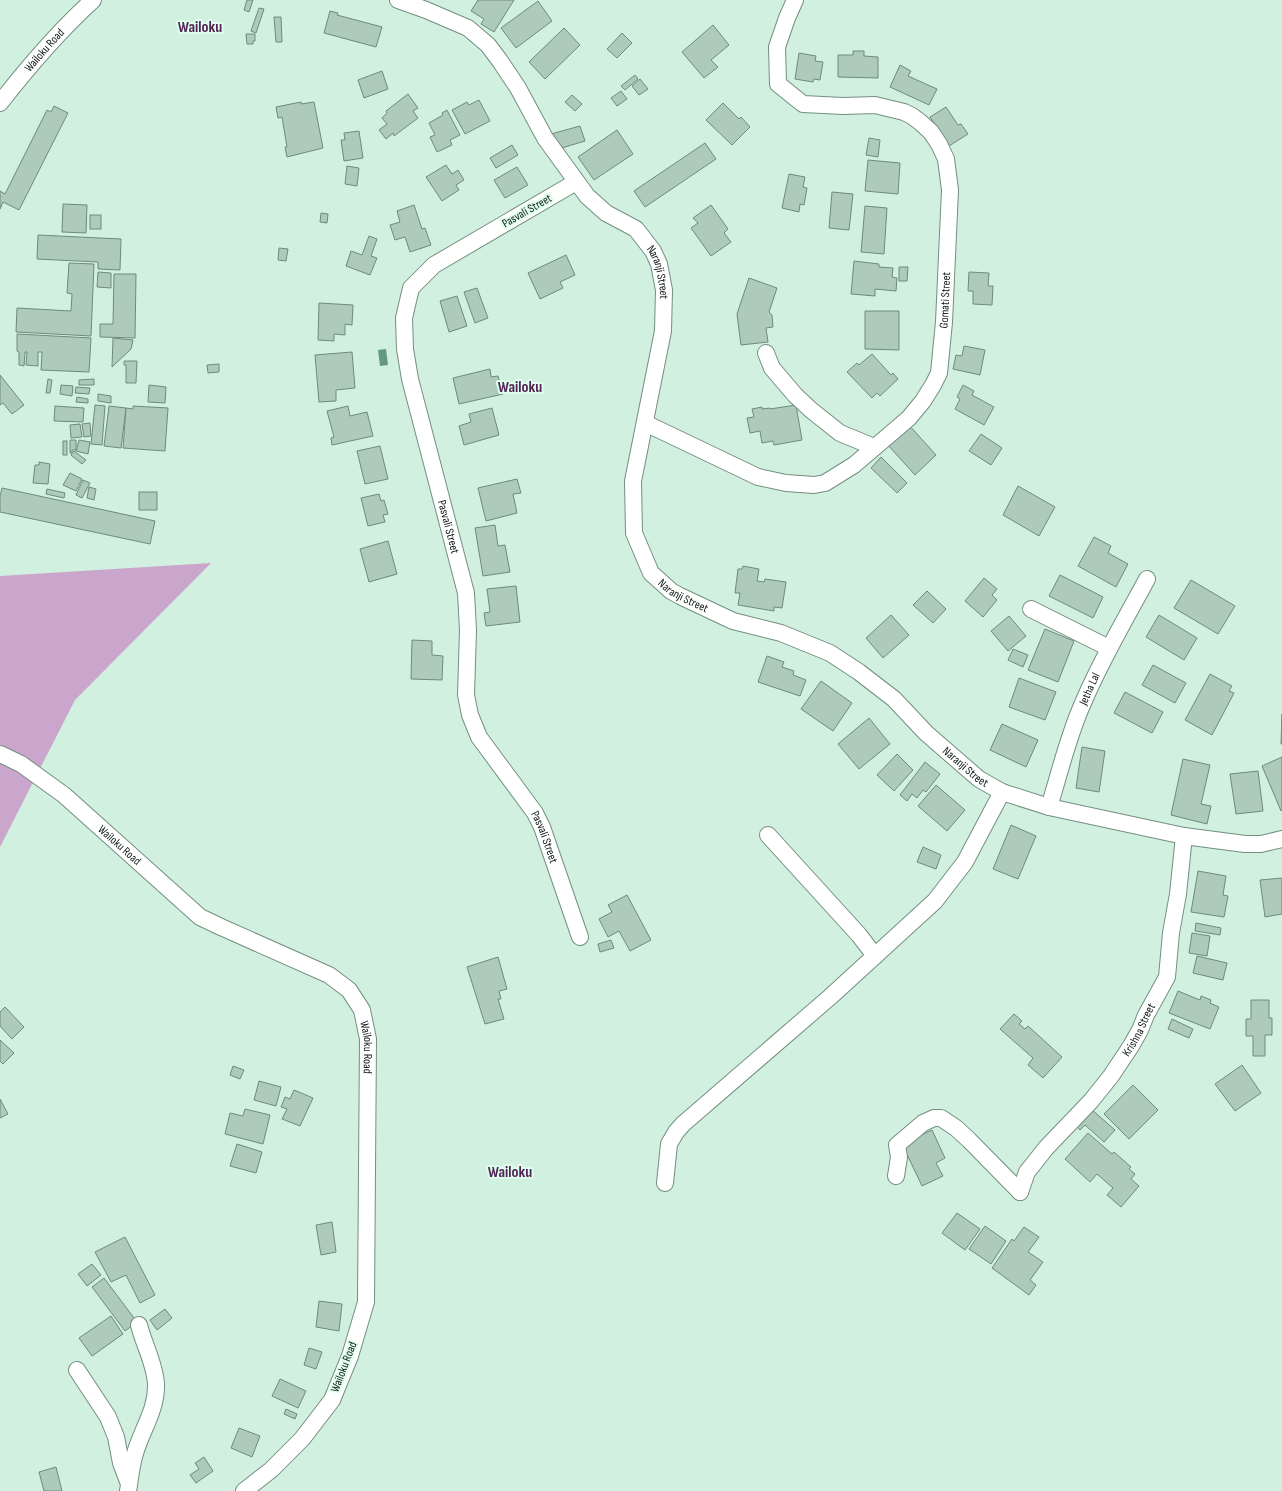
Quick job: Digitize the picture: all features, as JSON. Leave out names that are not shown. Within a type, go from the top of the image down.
[{"type":"street","name":"Wailoku Road","points":[[0,103],[19,78],[76,15],[93,0]]},
{"type":"street","name":"Naranji Street","points":[[398,0],[468,28],[488,45],[518,88],[545,138],[576,182],[587,196],[606,213],[636,229],[653,251],[659,264],[664,290],[663,331],[632,481],[634,533],[651,573],[676,594],[734,621],[781,633],[830,653],[859,672],[894,700],[926,732],[979,779],[1002,792],[1049,807],[1184,836],[1245,844],[1261,844],[1282,838]]},
{"type":"street","name":"Gomati Street","points":[[645,423],[758,477],[786,483],[814,485],[825,483],[854,465],[909,418],[923,401],[933,385],[938,373],[944,322],[950,190],[946,159],[931,132],[912,116],[904,112],[875,105],[843,106],[803,104],[778,84],[777,47],[795,0]]},
{"type":"street","name":"Pasvali Street","points":[[576,182],[434,266],[411,288],[404,318],[405,349],[410,379],[466,593],[468,630],[466,694],[470,715],[479,737],[535,813],[542,827],[580,937]]},
{"type":"street","points":[[766,353],[772,368],[810,410],[840,433],[874,447]]},
{"type":"street","name":"Jetha Lal","points":[[1049,807],[1073,727],[1083,703],[1109,648],[1147,579]]},
{"type":"street","points":[[1031,609],[1109,648]]},
{"type":"street","name":"Wailoku Road","points":[[0,754],[22,764],[64,795],[200,916],[221,927],[329,975],[349,990],[362,1010],[368,1039],[366,1302],[350,1356],[332,1400],[302,1439],[272,1470],[244,1491]]},
{"type":"street","points":[[665,1183],[669,1144],[676,1132],[683,1124],[830,997],[935,901],[965,862],[1002,792]]},
{"type":"street","points":[[768,835],[859,936],[875,956]]},
{"type":"street","name":"Krishna Street","points":[[896,1176],[899,1157],[897,1145],[923,1124],[934,1118],[941,1118],[951,1124],[969,1140],[1020,1192],[1027,1172],[1046,1148],[1091,1101],[1111,1076],[1131,1046],[1167,977],[1171,933],[1178,894],[1184,836]]},
{"type":"street","points":[[129,1487],[134,1458],[145,1426],[155,1404],[156,1383],[150,1356],[139,1325]]},
{"type":"street","points":[[77,1370],[108,1417],[116,1437],[121,1463],[129,1487]]},
{"type":"shaded area","points":[[386,349],[388,365],[380,366],[378,350]]},
{"type":"shaded area","points":[[211,563],[75,700],[0,847],[0,576]]},
{"type":"building","points":[[247,0],[253,0],[249,12],[244,10]]},
{"type":"building","points":[[478,0],[514,0],[494,32],[481,24],[484,19],[471,11]]},
{"type":"building","points":[[538,1],[552,21],[516,48],[501,28]]},
{"type":"building","points":[[259,8],[264,9],[256,33],[251,31]]},
{"type":"building","points":[[330,11],[338,13],[337,15],[382,27],[376,47],[324,33]]},
{"type":"building","points":[[274,17],[281,17],[282,42],[276,42]]},
{"type":"building","points":[[713,25],[729,45],[711,60],[718,67],[704,78],[682,52]]},
{"type":"building","points":[[564,28],[580,45],[545,79],[529,62]]},
{"type":"building","points":[[622,33],[632,43],[617,58],[607,49]]},
{"type":"building","points":[[246,34],[255,34],[255,41],[253,41],[253,44],[247,44]]},
{"type":"building","points":[[853,51],[864,51],[864,56],[878,57],[878,78],[838,77],[838,55],[853,55]]},
{"type":"building","points":[[799,53],[816,56],[815,61],[823,62],[820,80],[814,79],[813,82],[795,79]]},
{"type":"building","points":[[900,65],[911,71],[908,76],[937,89],[929,105],[890,87]]},
{"type":"building","points":[[382,71],[388,89],[364,98],[358,80]]},
{"type":"building","points":[[635,75],[638,79],[625,90],[621,86]]},
{"type":"building","points":[[640,79],[648,89],[639,95],[632,86]]},
{"type":"building","points":[[621,91],[627,99],[617,106],[611,98]]},
{"type":"building","points":[[408,94],[418,108],[413,111],[418,118],[394,136],[393,133],[386,139],[379,130],[387,124],[382,118],[387,113],[386,111]]},
{"type":"building","points":[[572,95],[582,104],[575,111],[565,102]]},
{"type":"building","points":[[479,100],[490,121],[465,134],[452,110],[467,102],[469,105]]},
{"type":"building","points":[[301,102],[301,104],[314,102],[323,148],[287,157],[285,147],[287,147],[282,117],[278,118],[276,107]]},
{"type":"building","points":[[723,103],[739,119],[741,117],[750,127],[732,145],[706,120]]},
{"type":"building","points":[[54,106],[68,113],[19,210],[3,202],[0,209],[0,191],[5,194],[47,110],[51,112]]},
{"type":"building","points":[[946,107],[958,125],[961,124],[968,134],[949,146],[930,117]]},
{"type":"building","points":[[447,110],[460,135],[450,140],[452,145],[437,152],[430,137],[435,135],[429,123],[443,115],[442,113]]},
{"type":"building","points":[[580,126],[585,141],[555,150],[551,134]]},
{"type":"building","points":[[617,130],[633,154],[594,180],[578,157]]},
{"type":"building","points":[[359,131],[363,158],[344,161],[341,140],[345,140],[344,133]]},
{"type":"building","points":[[869,138],[880,140],[878,157],[866,155]]},
{"type":"building","points":[[705,143],[716,159],[645,207],[634,191]]},
{"type":"building","points":[[512,145],[518,155],[496,168],[490,158]]},
{"type":"building","points":[[868,160],[900,163],[898,194],[865,191]]},
{"type":"building","points":[[446,165],[452,174],[458,170],[464,180],[456,185],[459,190],[442,201],[426,177]]},
{"type":"building","points":[[347,166],[359,168],[357,186],[345,184]]},
{"type":"building","points":[[517,167],[528,185],[505,198],[494,180]]},
{"type":"building","points":[[789,174],[805,177],[803,187],[807,188],[804,205],[800,204],[799,212],[782,208]]},
{"type":"building","points":[[832,192],[853,194],[849,230],[829,228]]},
{"type":"building","points":[[63,204],[87,205],[86,233],[62,232]]},
{"type":"building","points":[[414,205],[422,229],[425,228],[431,245],[410,252],[405,237],[395,240],[390,225],[400,222],[397,211]]},
{"type":"building","points":[[711,205],[728,229],[724,233],[731,242],[711,256],[691,228],[698,223],[693,218]]},
{"type":"building","points":[[865,206],[887,208],[884,254],[861,252]]},
{"type":"building","points":[[321,213],[328,214],[327,223],[320,222]]},
{"type":"building","points":[[90,215],[101,215],[101,229],[90,229]]},
{"type":"building","points":[[38,235],[121,239],[120,270],[98,269],[98,262],[37,259]]},
{"type":"building","points":[[369,236],[377,239],[371,256],[377,258],[370,275],[346,266],[351,251],[362,255]]},
{"type":"building","points":[[279,248],[288,249],[286,261],[278,260]]},
{"type":"building","points":[[566,255],[575,275],[560,282],[563,288],[540,299],[528,273]]},
{"type":"building","points":[[854,261],[879,264],[879,267],[893,268],[892,277],[897,278],[896,291],[875,289],[875,296],[851,294]]},
{"type":"building","points":[[69,263],[94,264],[91,336],[16,332],[17,308],[71,311],[72,294],[67,293]]},
{"type":"building","points":[[899,267],[908,267],[907,281],[899,281]]},
{"type":"building","points":[[98,272],[111,273],[111,288],[97,287]]},
{"type":"building","points":[[969,272],[989,273],[988,286],[993,286],[992,305],[973,304],[973,291],[968,291]]},
{"type":"building","points":[[114,274],[136,274],[135,338],[100,337],[100,324],[113,324]]},
{"type":"building","points":[[749,278],[777,288],[769,312],[772,315],[773,327],[766,328],[768,342],[741,345],[737,314]]},
{"type":"building","points":[[477,288],[488,318],[475,323],[464,292]]},
{"type":"building","points":[[457,296],[467,326],[449,332],[440,301]]},
{"type":"building","points":[[319,303],[353,305],[352,325],[345,324],[345,335],[334,334],[334,341],[318,340]]},
{"type":"building","points":[[865,311],[899,311],[899,350],[865,349]]},
{"type":"building","points":[[17,334],[91,338],[89,372],[41,370],[42,352],[38,352],[38,366],[26,365],[27,352],[25,352],[24,366],[19,365]]},
{"type":"building","points":[[113,338],[133,340],[131,349],[112,367]]},
{"type":"building","points":[[964,346],[985,350],[980,375],[953,369],[956,355],[962,356]]},
{"type":"building","points":[[352,352],[355,388],[336,390],[336,401],[319,402],[315,355]]},
{"type":"building","points":[[872,354],[891,375],[893,373],[898,379],[880,396],[877,393],[872,398],[847,372],[857,363],[859,365]]},
{"type":"building","points":[[124,361],[137,361],[136,383],[126,383],[126,365],[124,365]]},
{"type":"building","points":[[219,364],[219,372],[208,373],[207,365]]},
{"type":"building","points":[[490,369],[491,377],[498,376],[503,394],[459,404],[453,378]]},
{"type":"building","points":[[0,375],[24,405],[12,414],[3,403],[0,405]]},
{"type":"building","points":[[48,379],[52,380],[50,393],[46,393]]},
{"type":"building","points":[[94,379],[94,385],[79,385],[79,380]]},
{"type":"building","points":[[61,385],[73,386],[72,396],[60,394]]},
{"type":"building","points":[[149,385],[166,387],[165,403],[148,402]]},
{"type":"building","points":[[963,385],[974,391],[972,395],[994,407],[984,425],[955,409],[960,399],[957,397]]},
{"type":"building","points":[[76,387],[90,388],[89,394],[75,393]]},
{"type":"building","points":[[98,394],[111,396],[111,403],[98,401]]},
{"type":"building","points":[[77,397],[88,399],[88,403],[76,402]]},
{"type":"building","points":[[95,405],[105,406],[102,445],[91,444]]},
{"type":"building","points":[[796,405],[802,440],[774,445],[773,441],[762,443],[760,431],[750,433],[747,418],[754,417],[752,409],[762,407],[762,409],[770,409]]},
{"type":"building","points":[[55,406],[84,408],[83,422],[54,421]]},
{"type":"building","points":[[109,406],[126,408],[121,448],[104,446]]},
{"type":"building","points":[[133,406],[168,408],[165,451],[123,448],[126,408],[133,409]]},
{"type":"building","points":[[348,406],[350,416],[367,412],[373,436],[332,445],[331,438],[334,437],[327,411]]},
{"type":"building","points":[[492,408],[499,435],[464,445],[459,426],[471,422],[469,414]]},
{"type":"building","points":[[90,423],[91,436],[84,437],[82,424]]},
{"type":"building","points":[[80,424],[82,437],[71,438],[70,425]]},
{"type":"building","points":[[908,424],[936,455],[915,475],[887,444]]},
{"type":"building","points":[[981,434],[1002,448],[991,465],[969,451]]},
{"type":"building","points":[[70,440],[76,440],[76,450],[72,450],[72,453],[70,453]]},
{"type":"building","points":[[79,440],[90,442],[88,454],[76,451]]},
{"type":"building","points":[[63,441],[67,441],[67,455],[63,455]]},
{"type":"building","points":[[380,446],[388,479],[365,484],[357,451]]},
{"type":"building","points":[[74,451],[86,460],[82,464],[71,455]]},
{"type":"building","points":[[881,457],[907,483],[897,493],[871,468]]},
{"type":"building","points":[[39,462],[50,464],[48,484],[33,483],[35,465],[39,465]]},
{"type":"building","points":[[70,473],[82,479],[76,491],[63,485]]},
{"type":"building","points":[[517,479],[521,493],[513,494],[517,513],[486,521],[478,488]]},
{"type":"building","points":[[83,480],[90,483],[82,498],[76,495]]},
{"type":"building","points":[[1018,486],[1055,507],[1039,536],[1003,515]]},
{"type":"building","points":[[89,487],[96,489],[94,500],[87,498]]},
{"type":"building","points":[[2,488],[155,521],[150,544],[0,512],[0,496]]},
{"type":"building","points":[[47,489],[65,493],[64,498],[46,494]]},
{"type":"building","points":[[139,492],[157,492],[157,510],[139,510]]},
{"type":"building","points":[[379,494],[381,501],[384,500],[388,514],[383,515],[385,522],[368,526],[361,498]]},
{"type":"building","points":[[495,525],[498,546],[505,545],[510,572],[483,576],[475,528]]},
{"type":"building","points":[[1094,537],[1111,546],[1108,553],[1128,564],[1116,587],[1078,566]]},
{"type":"building","points":[[388,541],[397,574],[369,582],[360,549]]},
{"type":"building","points":[[743,566],[759,569],[757,581],[764,582],[765,579],[786,582],[782,608],[774,607],[774,611],[738,605],[740,593],[735,593],[738,569],[742,569]]},
{"type":"building","points":[[1060,575],[1103,597],[1093,618],[1049,596]]},
{"type":"building","points":[[984,578],[997,589],[992,595],[997,600],[983,617],[965,601]]},
{"type":"building","points":[[1191,580],[1235,606],[1218,634],[1174,608]]},
{"type":"building","points":[[516,586],[520,622],[486,626],[484,613],[490,612],[487,589]]},
{"type":"building","points":[[927,591],[946,609],[933,623],[913,605]]},
{"type":"building","points":[[891,615],[909,635],[883,658],[866,638]]},
{"type":"building","points":[[1159,615],[1197,638],[1184,660],[1146,637]]},
{"type":"building","points":[[1009,616],[1026,636],[1008,651],[991,631]]},
{"type":"building","points":[[1045,629],[1074,641],[1058,682],[1028,670]]},
{"type":"building","points":[[412,640],[432,641],[432,655],[443,656],[442,680],[411,679]]},
{"type":"building","points":[[1013,649],[1028,655],[1023,667],[1008,660]]},
{"type":"building","points":[[767,656],[784,662],[782,667],[794,671],[793,675],[806,680],[800,696],[758,682]]},
{"type":"building","points":[[1153,665],[1186,683],[1175,703],[1142,685]]},
{"type":"building","points":[[1210,674],[1232,686],[1229,691],[1234,693],[1212,735],[1185,720]]},
{"type":"building","points":[[1019,678],[1056,692],[1045,720],[1009,707]]},
{"type":"building","points":[[821,681],[852,703],[833,731],[801,709]]},
{"type":"building","points":[[1125,692],[1163,712],[1152,733],[1114,713]]},
{"type":"building","points":[[1282,714],[1282,744],[1281,744]]},
{"type":"building","points":[[869,718],[890,744],[859,769],[838,744]]},
{"type":"building","points":[[1002,724],[1038,740],[1026,767],[990,750]]},
{"type":"building","points":[[1082,747],[1105,751],[1099,792],[1076,788]]},
{"type":"building","points":[[897,754],[913,770],[894,791],[877,775]]},
{"type":"building","points":[[1282,757],[1282,810],[1281,811],[1262,766]]},
{"type":"building","points":[[1183,759],[1210,765],[1201,804],[1211,806],[1207,824],[1171,815]]},
{"type":"building","points":[[925,762],[940,774],[926,792],[923,790],[917,798],[912,794],[907,801],[900,795]]},
{"type":"building","points":[[1258,771],[1263,811],[1236,814],[1230,774]]},
{"type":"building","points":[[936,785],[965,810],[947,831],[918,806]]},
{"type":"building","points":[[1011,825],[1036,836],[1018,879],[993,869]]},
{"type":"building","points":[[923,847],[941,855],[936,869],[917,862]]},
{"type":"building","points":[[1198,871],[1226,876],[1223,895],[1228,896],[1224,917],[1191,912]]},
{"type":"building","points":[[1282,878],[1282,914],[1265,917],[1260,880]]},
{"type":"building","points":[[627,895],[651,940],[630,951],[619,931],[608,937],[599,919],[612,912],[608,905]]},
{"type":"building","points":[[1196,923],[1221,928],[1220,935],[1195,931]]},
{"type":"building","points":[[1192,933],[1210,936],[1207,956],[1189,953]]},
{"type":"building","points":[[611,940],[614,948],[600,952],[598,944]]},
{"type":"building","points":[[1197,956],[1227,963],[1223,980],[1193,973]]},
{"type":"building","points":[[498,957],[507,989],[499,991],[501,999],[498,999],[504,1019],[485,1024],[467,967]]},
{"type":"building","points":[[1178,991],[1200,1000],[1201,996],[1211,1000],[1210,1003],[1219,1007],[1210,1029],[1169,1013]]},
{"type":"building","points":[[1251,1000],[1269,1000],[1269,1018],[1272,1018],[1272,1035],[1265,1035],[1265,1056],[1253,1056],[1253,1036],[1246,1036],[1246,1019],[1251,1019]]},
{"type":"building","points":[[5,1007],[24,1027],[12,1039],[0,1026],[0,1012]]},
{"type":"building","points":[[1014,1014],[1022,1021],[1019,1024],[1025,1029],[1028,1026],[1062,1057],[1043,1078],[1028,1065],[1033,1058],[1000,1029]]},
{"type":"building","points":[[1172,1019],[1193,1029],[1189,1038],[1168,1029]]},
{"type":"building","points":[[0,1040],[14,1053],[3,1064],[0,1061]]},
{"type":"building","points":[[1242,1065],[1261,1093],[1235,1111],[1215,1084]]},
{"type":"building","points":[[233,1066],[244,1070],[240,1079],[230,1075]]},
{"type":"building","points":[[259,1081],[281,1087],[276,1106],[254,1100]]},
{"type":"building","points":[[1133,1085],[1158,1110],[1129,1139],[1104,1114]]},
{"type":"building","points":[[294,1090],[313,1098],[300,1126],[282,1119],[287,1109],[281,1107],[285,1097],[290,1099]]},
{"type":"building","points":[[0,1099],[8,1114],[0,1118]]},
{"type":"building","points":[[245,1109],[270,1115],[263,1144],[225,1134],[230,1113],[243,1116]]},
{"type":"building","points":[[1091,1109],[1115,1130],[1104,1142],[1085,1125],[1080,1130],[1076,1126]]},
{"type":"building","points":[[932,1130],[945,1158],[936,1163],[943,1176],[922,1186],[902,1144]]},
{"type":"building","points":[[1088,1133],[1112,1154],[1114,1152],[1131,1167],[1129,1169],[1135,1174],[1131,1179],[1139,1186],[1121,1207],[1107,1195],[1113,1188],[1097,1174],[1090,1182],[1065,1159]]},
{"type":"building","points":[[237,1144],[262,1152],[256,1173],[230,1166]]},
{"type":"building","points":[[957,1213],[980,1229],[965,1250],[942,1233]]},
{"type":"building","points":[[332,1222],[336,1252],[321,1255],[316,1225]]},
{"type":"building","points":[[985,1226],[1006,1241],[991,1264],[969,1249]]},
{"type":"building","points":[[1024,1227],[1039,1237],[1028,1252],[1043,1262],[1030,1280],[1036,1285],[1029,1295],[992,1268],[1012,1239],[1014,1241]]},
{"type":"building","points":[[125,1237],[155,1295],[140,1303],[126,1275],[111,1282],[95,1252]]},
{"type":"building","points":[[92,1264],[101,1275],[87,1286],[78,1274]]},
{"type":"building","points":[[104,1278],[137,1322],[125,1331],[92,1287]]},
{"type":"building","points":[[319,1301],[342,1304],[339,1331],[316,1327]]},
{"type":"building","points":[[165,1309],[172,1318],[157,1330],[150,1320]]},
{"type":"building","points":[[111,1316],[123,1334],[92,1356],[79,1338]]},
{"type":"building","points":[[309,1348],[322,1352],[316,1369],[304,1365]]},
{"type":"building","points":[[280,1379],[306,1391],[298,1408],[272,1396]]},
{"type":"building","points":[[286,1409],[297,1414],[295,1419],[284,1414]]},
{"type":"building","points":[[239,1428],[260,1436],[252,1457],[231,1448]]},
{"type":"building","points":[[204,1457],[213,1471],[196,1483],[190,1475],[199,1469],[195,1463]]},
{"type":"building","points":[[56,1467],[62,1491],[44,1491],[39,1472]]},
{"type":"district","name":"Wailoku","points":[[200,27]]},
{"type":"district","name":"Wailoku","points":[[520,387]]},
{"type":"district","name":"Wailoku","points":[[510,1172]]}]
